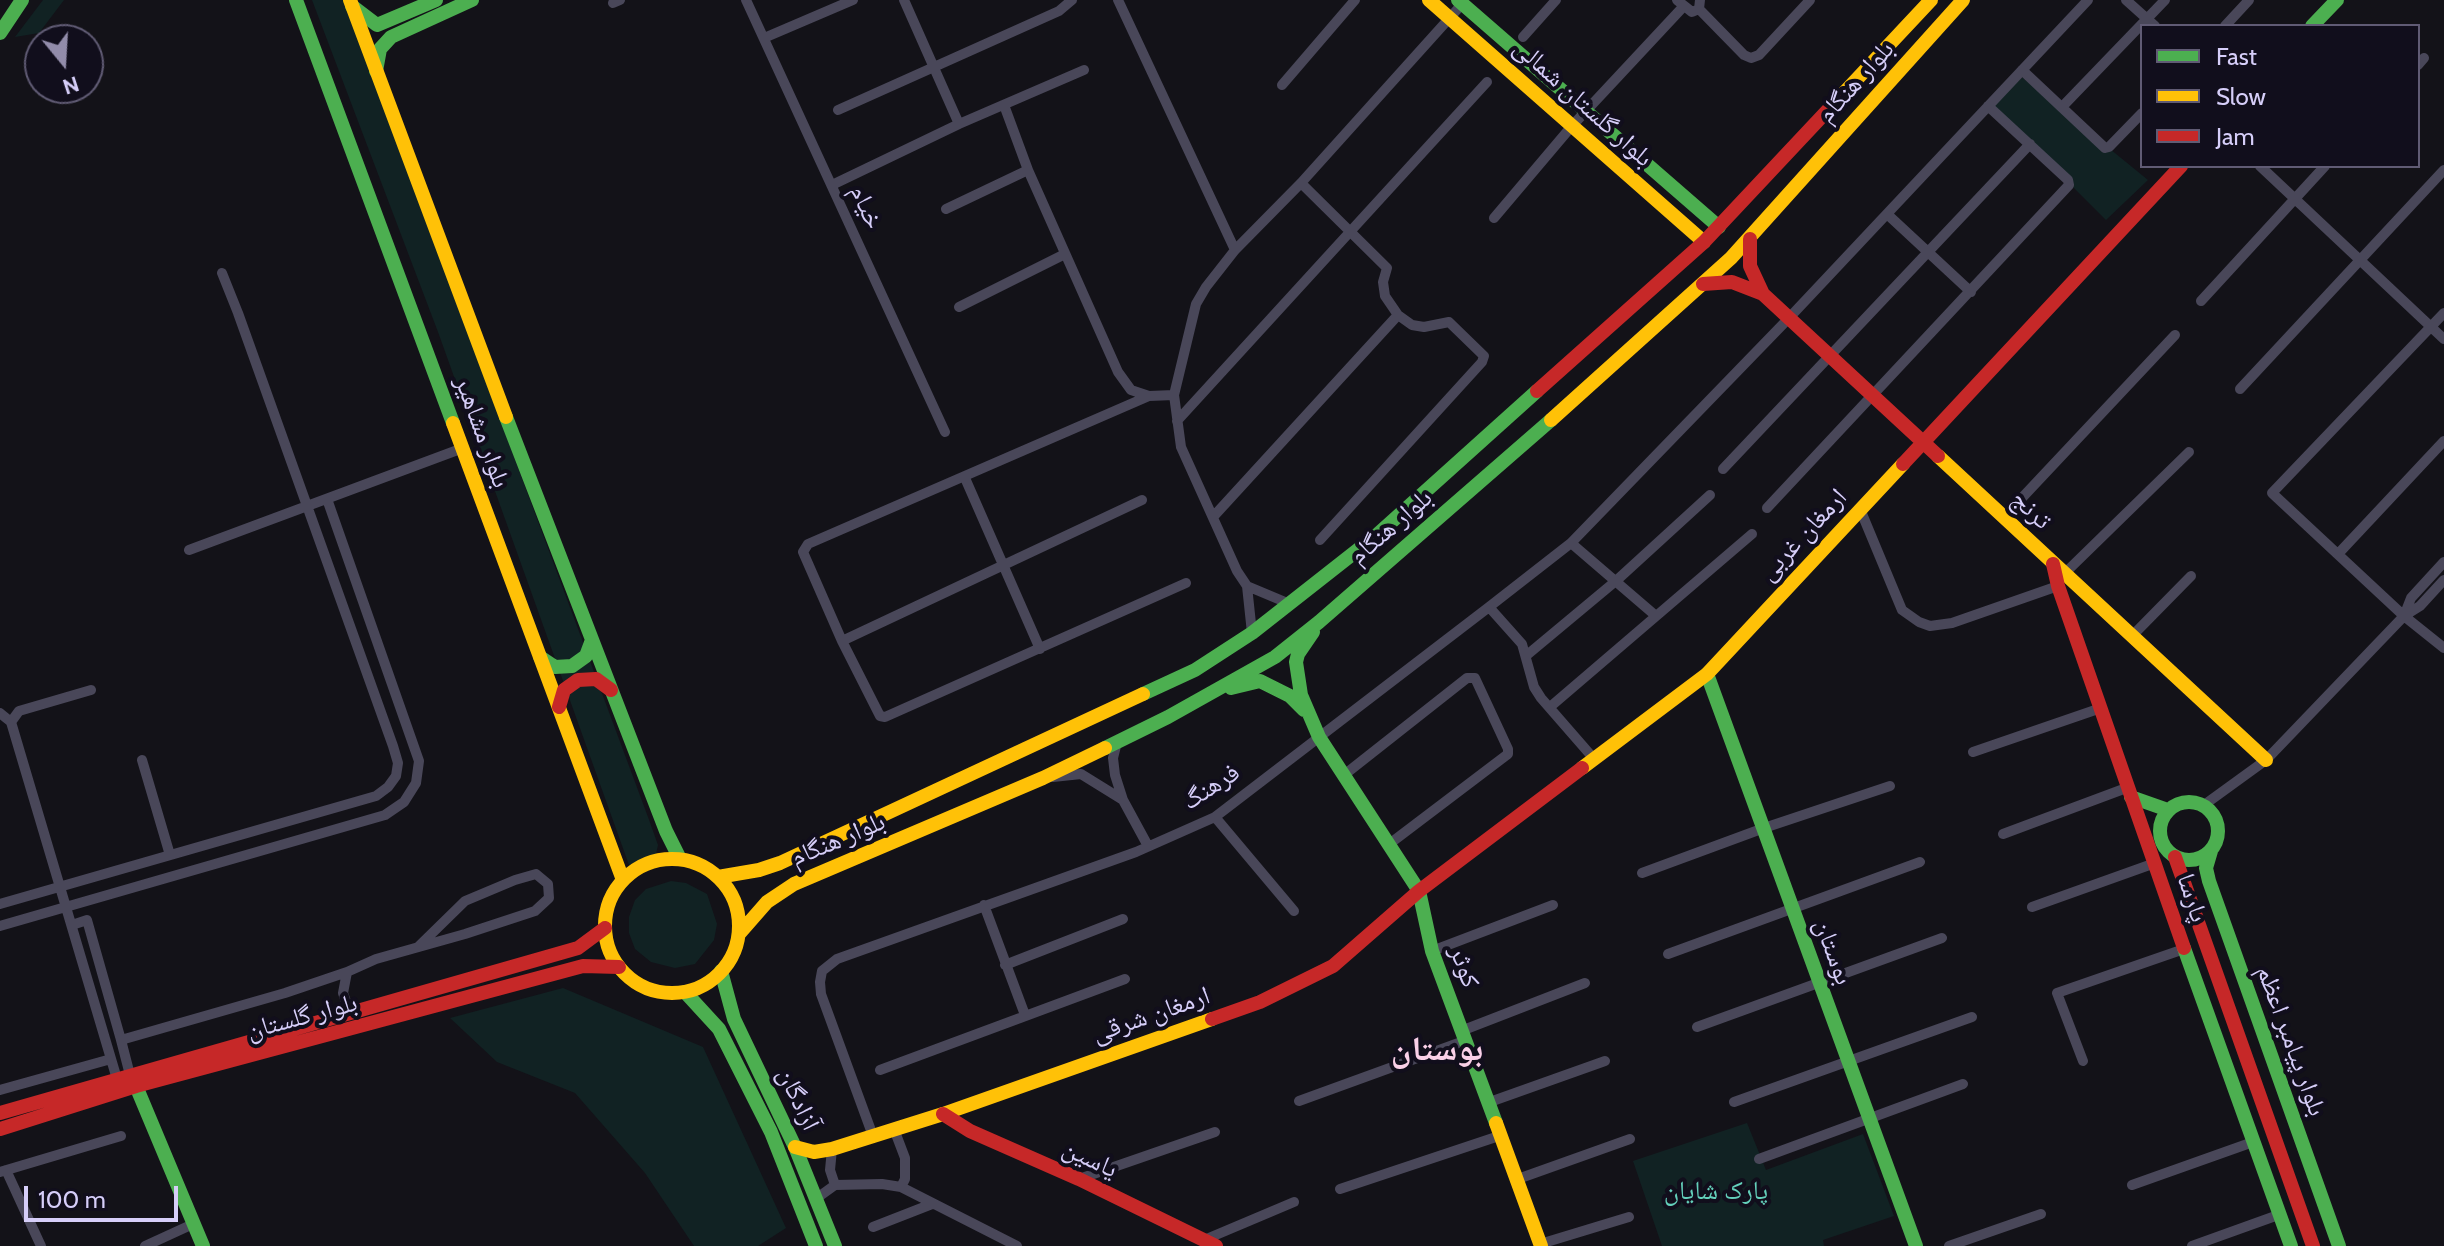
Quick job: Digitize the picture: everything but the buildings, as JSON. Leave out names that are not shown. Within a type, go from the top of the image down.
[{"type":"main road","points":[[0,33],[22,0]]},
{"type":"main road","name":"بلوار مشاهیر","points":[[296,0],[623,880]]},
{"type":"main road","points":[[351,3],[377,25],[436,0]]},
{"type":"main road","points":[[376,71],[380,49],[391,37],[472,0]]},
{"type":"main road","name":"بلوار گلستان شمالی","points":[[1429,0],[1704,242]]},
{"type":"main road","name":"بلوار هنگام","points":[[718,877],[780,863],[1195,670],[1252,633],[1378,534],[1704,242],[1931,0]]},
{"type":"main road","name":"بلوار هنگام","points":[[739,934],[780,892],[1043,778],[1210,695],[1275,657],[1501,464],[1703,284],[1750,239],[1963,0]]},
{"type":"main road","points":[[2314,24],[2337,0]]},
{"type":"main road","name":"بلوار گلستان شمالی","points":[[1462,1],[1719,227]]},
{"type":"main road","name":"بلوار مشاهیر","points":[[351,3],[611,690],[680,859]]},
{"type":"main road","name":"ارمغان غربی","points":[[1419,891],[1707,674],[2179,168]]},
{"type":"main road","points":[[1679,220],[1689,217],[1691,202]]},
{"type":"main road","points":[[1750,239],[1750,266],[1763,294]]},
{"type":"main road","points":[[1703,284],[1732,282],[1763,294]]},
{"type":"main road","name":"ترنج","points":[[1763,294],[2004,517],[2058,574],[2132,636],[2266,760]]},
{"type":"main road","points":[[1481,442],[1501,464]]},
{"type":"main road","name":"پارسا","points":[[2058,574],[2184,949],[2291,1246]]},
{"type":"main road","name":"کوثر","points":[[1319,622],[1298,654],[1297,681],[1319,737],[1419,891],[1432,951],[1538,1245]]},
{"type":"main road","points":[[540,657],[555,667],[572,666],[586,656],[592,640]]},
{"type":"main road","name":"بوستان","points":[[1707,674],[1916,1246]]},
{"type":"main road","points":[[559,707],[564,690],[578,680],[596,679],[611,690]]},
{"type":"main road","name":"کوثر","points":[[1210,695],[1260,681],[1290,696],[1311,720]]},
{"type":"main road","points":[[2130,792],[2154,807],[2168,810]]},
{"type":"main road","points":[[2185,802],[2204,805],[2211,811],[2218,827],[2216,844],[2211,851],[2194,860],[2175,857],[2167,851],[2160,835],[2163,817],[2168,810],[2185,802]]},
{"type":"main road","points":[[896,809],[909,835]]},
{"type":"main road","name":"بلوار پیامبر اعظم","points":[[2211,851],[2206,868],[2209,881],[2339,1246]]},
{"type":"main road","name":"بلوار پیامبر اعظم","points":[[2175,857],[2313,1246]]},
{"type":"main road","points":[[680,859],[701,865],[718,877],[735,903],[739,934],[733,954],[721,971],[705,984],[685,992],[664,992],[644,987],[619,967],[609,949],[605,928],[607,908],[623,880],[649,863],[680,859]]},
{"type":"main road","name":"ارمغان شرقی","points":[[832,1149],[943,1114],[1260,1002],[1333,966],[1419,891]]},
{"type":"main road","name":"بلوار گلستان","points":[[0,1129],[128,1080],[578,948],[605,928]]},
{"type":"main road","name":"بلوار گلستان","points":[[0,1113],[583,966],[619,967]]},
{"type":"main road","name":"آزادگان","points":[[721,971],[734,1019],[795,1147],[835,1246]]},
{"type":"main road","name":"آزادگان","points":[[685,992],[719,1029],[771,1132],[816,1246]]},
{"type":"main road","points":[[128,1080],[203,1246]]},
{"type":"main road","name":"یاسین","points":[[943,1114],[970,1131],[1079,1179],[1210,1243]]},
{"type":"main road","points":[[795,1147],[814,1152],[832,1149]]},
{"type":"street","name":"خیام","points":[[746,0],[945,432]]},
{"type":"street","points":[[764,38],[853,0]]},
{"type":"street","points":[[904,0],[959,124]]},
{"type":"street","points":[[838,110],[1059,11],[1072,0]]},
{"type":"street","points":[[1118,0],[1235,250]]},
{"type":"street","points":[[1282,85],[1355,0]]},
{"type":"street","points":[[1523,37],[1556,0]]},
{"type":"street","points":[[1494,218],[1680,4],[1692,12],[1700,4],[1744,55],[1751,58],[1759,55],[1810,0]]},
{"type":"street","name":"فرهنگ","points":[[873,1136],[821,994],[822,971],[837,959],[1148,846],[1215,817],[1489,607],[1571,543],[1789,318],[2088,0]]},
{"type":"street","points":[[2126,0],[2151,22],[2165,0]]},
{"type":"street","points":[[2227,24],[2249,0]]},
{"type":"street","points":[[1252,633],[1247,586],[1181,447],[1174,395],[1196,304],[1235,250],[1451,20],[1462,1]]},
{"type":"street","points":[[2062,107],[2140,33]]},
{"type":"street","points":[[832,185],[959,124],[1084,70]]},
{"type":"street","points":[[2022,70],[2107,148],[2140,115]]},
{"type":"street","points":[[1177,421],[1487,82]]},
{"type":"street","points":[[1004,105],[1028,170],[1118,372],[1131,390],[1149,396],[1174,395]]},
{"type":"street","points":[[1767,508],[2069,185],[2068,180],[1988,106]]},
{"type":"street","points":[[1723,469],[2030,144]]},
{"type":"street","points":[[2262,168],[2444,339]]},
{"type":"street","points":[[2201,301],[2323,168]]},
{"type":"street","points":[[946,209],[1028,170]]},
{"type":"street","points":[[2240,389],[2444,170]]},
{"type":"street","points":[[1301,183],[1387,268],[1383,282],[1385,296],[1398,315],[1412,325],[1424,327],[1449,322],[1484,356],[1482,362],[1320,540]]},
{"type":"street","points":[[1887,214],[1971,292]]},
{"type":"street","points":[[959,307],[1065,254]]},
{"type":"street","points":[[0,904],[376,796],[396,776],[398,763],[393,746],[222,273]]},
{"type":"street","points":[[2444,313],[2272,493],[2404,616],[2444,648]]},
{"type":"street","points":[[1213,517],[1398,315]]},
{"type":"street","points":[[2004,517],[2175,335]]},
{"type":"street","points":[[1149,396],[804,547],[803,552],[842,641],[880,716],[885,717],[1186,583]]},
{"type":"street","points":[[2338,554],[2444,441]]},
{"type":"street","points":[[189,550],[463,448]]},
{"type":"street","points":[[1860,509],[1902,610],[1930,626],[1952,623],[2058,574],[2189,452]]},
{"type":"street","points":[[965,478],[1040,649]]},
{"type":"street","points":[[1527,655],[1617,580],[1710,495]]},
{"type":"street","points":[[0,926],[385,815],[404,802],[416,783],[419,761],[327,499]]},
{"type":"street","points":[[842,641],[1142,500]]},
{"type":"street","points":[[1550,707],[1752,534]]},
{"type":"street","points":[[1571,543],[1656,616]]},
{"type":"street","points":[[2404,616],[2411,598],[2444,562]]},
{"type":"street","points":[[2132,636],[2191,576]]},
{"type":"street","points":[[2204,805],[2266,760],[2404,616],[2420,606],[2444,580]]},
{"type":"street","points":[[1247,586],[1290,604]]},
{"type":"street","points":[[1489,607],[1522,644],[1534,687],[1595,760]]},
{"type":"street","points":[[1344,775],[1467,678],[1475,678],[1508,754],[1388,845]]},
{"type":"street","points":[[11,722],[19,711],[91,690]]},
{"type":"street","points":[[1973,752],[2101,708]]},
{"type":"street","points":[[0,713],[11,722],[111,1059],[128,1080]]},
{"type":"street","points":[[1117,742],[1113,758],[1123,800],[1148,846]]},
{"type":"street","points":[[142,760],[170,855]]},
{"type":"street","points":[[1043,778],[1081,774],[1123,800]]},
{"type":"street","points":[[1642,873],[1890,786]]},
{"type":"street","points":[[2003,834],[2130,792]]},
{"type":"street","points":[[1215,817],[1294,911]]},
{"type":"street","points":[[1668,954],[1920,862]]},
{"type":"street","points":[[2032,907],[2155,863]]},
{"type":"street","points":[[121,1040],[285,993],[376,959],[418,947],[535,911],[549,898],[548,884],[536,874],[465,901],[418,947]]},
{"type":"street","points":[[984,905],[1025,1015]]},
{"type":"street","points":[[1432,951],[1553,905]]},
{"type":"street","points":[[1005,965],[1123,919]]},
{"type":"street","points":[[72,925],[87,920],[121,1040],[128,1080]]},
{"type":"street","points":[[1697,1027],[1942,938]]},
{"type":"street","points":[[2083,1061],[2057,993],[2184,949]]},
{"type":"street","points":[[347,972],[343,993],[350,1013]]},
{"type":"street","points":[[880,1070],[1125,979]]},
{"type":"street","points":[[1299,1101],[1585,983]]},
{"type":"street","points":[[1734,1102],[1972,1017]]},
{"type":"street","points":[[0,1090],[111,1059]]},
{"type":"street","points":[[1487,1103],[1605,1061]]},
{"type":"street","points":[[1759,1159],[1963,1084]]},
{"type":"street","points":[[894,1129],[905,1158],[905,1179],[901,1187]]},
{"type":"street","points":[[1079,1179],[1215,1132]]},
{"type":"street","points":[[41,1246],[3,1171],[121,1136]]},
{"type":"street","points":[[1340,1189],[1499,1136]]},
{"type":"street","points":[[1515,1180],[1630,1139]]},
{"type":"street","points":[[2132,1185],[2253,1142]]},
{"type":"street","points":[[832,1149],[830,1170],[835,1185]]},
{"type":"street","points":[[817,1198],[835,1185],[882,1184],[901,1187],[1016,1246]]},
{"type":"street","points":[[1210,1243],[1294,1202]]},
{"type":"street","points":[[873,1227],[932,1204]]},
{"type":"street","points":[[1949,1246],[2041,1214]]},
{"type":"street","points":[[2192,1246],[2281,1214]]},
{"type":"street","points":[[1538,1245],[1629,1217]]},
{"type":"street","points":[[145,1246],[193,1224]]},
{"type":"green space","points":[[43,0],[64,0],[46,24],[25,24]]},
{"type":"green space","points":[[312,0],[344,0],[648,817],[658,845],[656,854],[629,865],[438,332]]},
{"type":"green space","points":[[24,25],[24,36],[15,37]]},
{"type":"green space","points":[[2018,74],[2148,180],[2106,220],[1992,106]]},
{"type":"green space","points":[[671,881],[686,883],[707,894],[717,924],[714,940],[695,964],[675,968],[651,962],[635,949],[629,933],[629,917],[635,900],[646,889]]},
{"type":"green space","points":[[563,988],[703,1047],[786,1228],[758,1246],[694,1246],[645,1173],[575,1093],[497,1062],[450,1018]]},
{"type":"green space","name":"پارک شایان","points":[[1747,1123],[1766,1170],[1863,1134],[1894,1216],[1823,1240],[1824,1246],[1662,1246],[1633,1161]]},
{"type":"traffic: fast","points":[[0,33],[22,0]]},
{"type":"traffic: fast","points":[[296,0],[453,423]]},
{"type":"traffic: fast","points":[[352,6],[377,25],[436,0]]},
{"type":"traffic: fast","points":[[376,71],[380,49],[391,37],[472,0]]},
{"type":"traffic: fast","points":[[1458,0],[1719,227]]},
{"type":"traffic: fast","points":[[2314,24],[2337,0]]},
{"type":"traffic: fast","points":[[1143,694],[1195,670],[1252,633],[1378,534],[1537,391]]},
{"type":"traffic: fast","points":[[506,417],[666,831],[680,859]]},
{"type":"traffic: fast","points":[[1105,748],[1168,717],[1275,657],[1551,420]]},
{"type":"traffic: fast","points":[[1313,632],[1296,662],[1301,695],[1319,737],[1419,891],[1432,951],[1496,1123]]},
{"type":"traffic: fast","points":[[540,657],[555,667],[572,666],[586,656],[592,640]]},
{"type":"traffic: fast","points":[[1707,674],[1916,1246]]},
{"type":"traffic: fast","points":[[1231,688],[1260,681],[1290,696],[1304,710]]},
{"type":"traffic: fast","points":[[2131,797],[2168,810]]},
{"type":"traffic: fast","points":[[2189,802],[2210,810],[2218,831],[2210,852],[2189,860],[2168,852],[2160,831],[2168,810],[2189,802]]},
{"type":"traffic: fast","points":[[2211,851],[2206,868],[2209,881],[2339,1246]]},
{"type":"traffic: fast","points":[[2184,948],[2291,1246]]},
{"type":"traffic: fast","points":[[721,971],[734,1019],[795,1147],[835,1246]]},
{"type":"traffic: fast","points":[[685,992],[719,1029],[771,1132],[816,1246]]},
{"type":"traffic: fast","points":[[136,1086],[203,1246]]},
{"type":"traffic: slow","points":[[350,0],[506,417]]},
{"type":"traffic: slow","points":[[1429,0],[1704,242]]},
{"type":"traffic: slow","points":[[1842,95],[1931,0]]},
{"type":"traffic: slow","points":[[1551,420],[1731,258],[1963,0]]},
{"type":"traffic: slow","points":[[453,423],[623,880]]},
{"type":"traffic: slow","points":[[1938,456],[2266,760]]},
{"type":"traffic: slow","points":[[1582,768],[1707,674],[1903,464]]},
{"type":"traffic: slow","points":[[718,877],[780,863],[1143,694]]},
{"type":"traffic: slow","points":[[739,934],[767,902],[794,884],[1043,778],[1105,748]]},
{"type":"traffic: slow","points":[[672,859],[698,864],[719,879],[734,900],[739,926],[734,952],[719,973],[698,988],[672,993],[646,988],[625,973],[610,952],[605,926],[610,900],[625,879],[646,864],[672,859]]},
{"type":"traffic: slow","points":[[795,1147],[814,1152],[832,1149],[943,1114],[1212,1019]]},
{"type":"traffic: slow","points":[[1496,1123],[1541,1246]]},
{"type":"traffic: jam","points":[[1537,391],[1704,242],[1842,95]]},
{"type":"traffic: jam","points":[[1903,464],[2179,168]]},
{"type":"traffic: jam","points":[[1750,239],[1750,266],[1763,294]]},
{"type":"traffic: jam","points":[[1703,284],[1732,282],[1763,294],[1938,456]]},
{"type":"traffic: jam","points":[[2053,564],[2184,948]]},
{"type":"traffic: jam","points":[[559,707],[564,690],[578,680],[596,679],[611,690]]},
{"type":"traffic: jam","points":[[1212,1019],[1260,1002],[1333,966],[1419,891],[1582,768]]},
{"type":"traffic: jam","points":[[2175,857],[2313,1246]]},
{"type":"traffic: jam","points":[[0,1113],[578,948],[605,928]]},
{"type":"traffic: jam","points":[[0,1129],[136,1086],[583,966],[619,967]]},
{"type":"traffic: jam","points":[[943,1114],[970,1131],[1079,1179],[1216,1246]]},
{"type":"district","name":"بوستان","points":[[1437,1050]]}]
